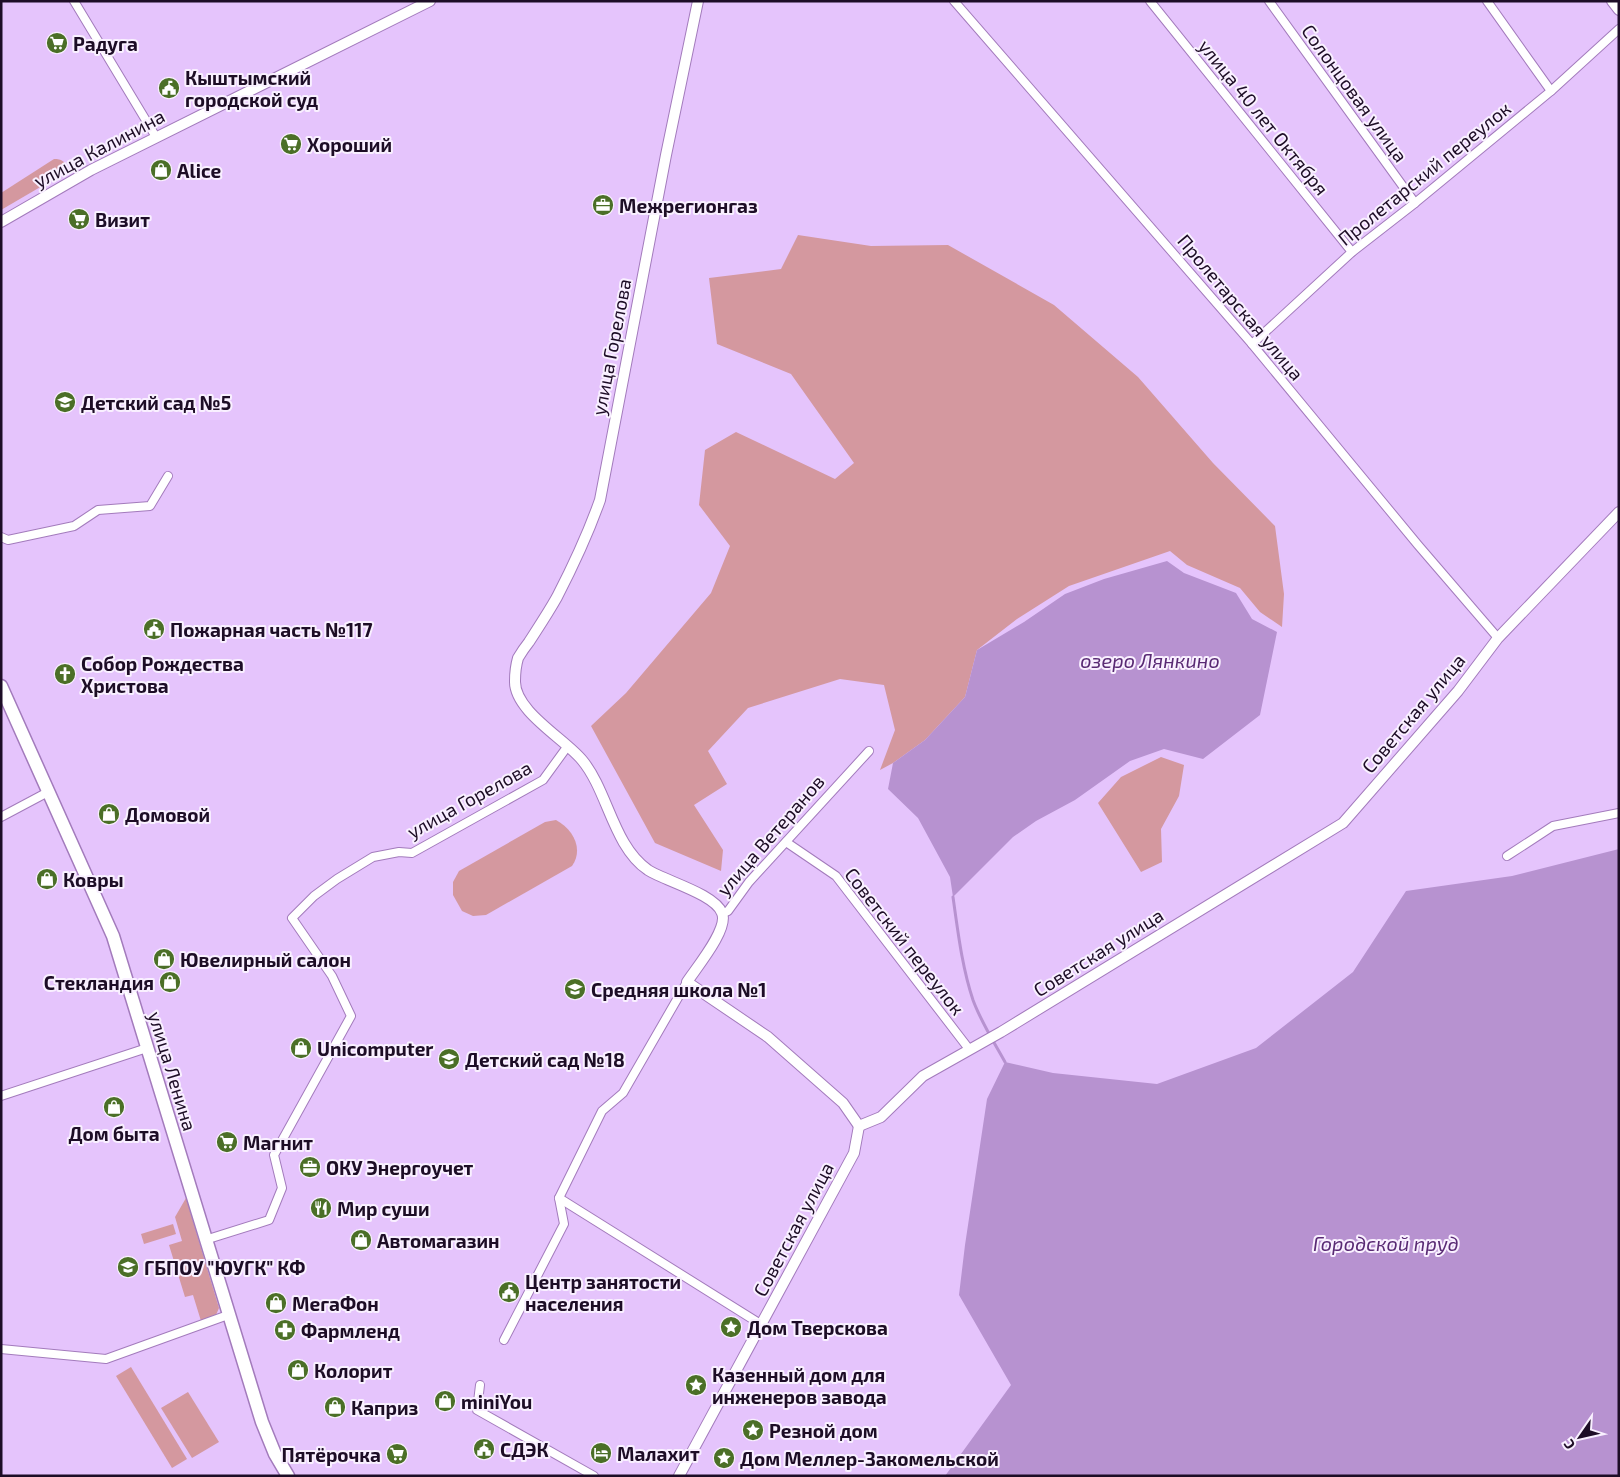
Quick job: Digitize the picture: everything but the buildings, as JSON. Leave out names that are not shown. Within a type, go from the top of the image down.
[{"type":"main road","name":"улица Ленина","points":[[1,686],[113,936],[262,1422],[275,1454],[288,1476]]},
{"type":"street","points":[[74,1],[156,138]]},
{"type":"street","name":"улица Калинина","points":[[1,222],[91,170],[430,1]]},
{"type":"street","name":"улица Горелова","points":[[205,1240],[269,1220],[282,1188],[274,1155],[351,1016],[332,976],[292,918],[314,896],[373,857],[399,852],[412,853],[543,780],[567,747],[530,714],[520,698],[514,683],[518,658],[556,598],[589,531],[600,500],[666,156],[698,1]]},
{"type":"street","name":"Пролетарская улица","points":[[954,1],[1252,344],[1418,545],[1498,638]]},
{"type":"street","name":"улица 40 лет Октября","points":[[1150,1],[1352,252]]},
{"type":"street","name":"Солонцовая улица","points":[[1269,1],[1415,203]]},
{"type":"street","points":[[1488,1],[1551,91]]},
{"type":"street","points":[[1612,1],[1619,10]]},
{"type":"street","name":"Пролетарский переулок","points":[[1252,344],[1352,252],[1415,203],[1551,91],[1619,29]]},
{"type":"street","points":[[1,537],[8,540],[74,526],[98,510],[150,506],[168,476]]},
{"type":"street","name":"Советская улица","points":[[679,1476],[854,1153],[859,1126],[880,1117],[923,1076],[969,1049],[985,1042],[1343,823],[1458,691],[1498,638],[1619,512]]},
{"type":"street","points":[[567,747],[582,759],[592,774],[626,845],[636,858],[647,869],[710,900],[723,913]]},
{"type":"street","name":"улица Ветеранов","points":[[560,1198],[602,1111],[623,1093],[687,982],[719,935],[723,913],[728,911],[748,882],[869,751]]},
{"type":"street","points":[[1,817],[48,792]]},
{"type":"street","points":[[1507,856],[1554,826],[1619,812]]},
{"type":"street","name":"Советский переулок","points":[[786,842],[836,876],[969,1049]]},
{"type":"street","points":[[687,982],[768,1037],[843,1102],[859,1126]]},
{"type":"street","points":[[1,1096],[147,1048]]},
{"type":"street","points":[[560,1198],[762,1325]]},
{"type":"street","points":[[504,1340],[564,1224],[560,1198]]},
{"type":"street","points":[[1,1349],[106,1359],[228,1315]]},
{"type":"street","points":[[480,1385],[477,1410],[594,1476]]},
{"type":"shaded area","points":[[54,159],[64,162],[68,168],[66,172],[1,210],[1,193]]},
{"type":"shaded area","points":[[798,235],[871,246],[948,245],[1054,305],[1138,377],[1213,463],[1275,526],[1284,594],[1282,627],[1260,612],[1240,588],[1187,565],[1170,551],[1069,586],[1017,619],[977,650],[965,697],[925,740],[880,770],[895,730],[884,685],[840,679],[748,708],[708,751],[727,784],[694,805],[723,850],[721,871],[655,843],[591,726],[626,693],[711,593],[730,546],[699,505],[705,450],[736,432],[835,479],[854,463],[791,374],[717,344],[709,278],[781,269]]},
{"type":"shaded area","points":[[1161,757],[1184,765],[1179,796],[1161,829],[1162,862],[1141,872],[1098,803],[1121,777]]},
{"type":"shaded area","points":[[556,820],[572,834],[575,840],[577,853],[572,866],[486,915],[473,916],[462,911],[453,895],[453,882],[459,871],[545,822]]},
{"type":"shaded area","points":[[186,1198],[219,1308],[216,1315],[201,1321],[193,1295],[185,1297],[169,1245],[182,1241],[175,1217]]},
{"type":"shaded area","points":[[173,1224],[176,1234],[144,1244],[141,1234]]},
{"type":"shaded area","points":[[131,1367],[187,1459],[172,1468],[116,1376]]},
{"type":"shaded area","points":[[188,1392],[219,1442],[192,1458],[161,1408]]},
{"type":"water","name":"озеро Лянкино","points":[[1167,561],[1184,573],[1236,593],[1252,619],[1277,632],[1260,715],[1203,759],[1164,749],[1130,761],[1075,800],[1036,821],[1013,837],[953,897],[950,877],[918,818],[888,789],[893,763],[925,740],[965,697],[977,650],[1024,622],[1065,594],[1104,579]]},
{"type":"water","name":"Городской пруд","points":[[1619,849],[1619,1476],[945,1476],[1011,1385],[959,1295],[987,1099],[1005,1062],[1053,1073],[1157,1084],[1256,1048],[1353,972],[1406,891],[1512,876]]},
{"type":"waterway","points":[[953,897],[969,988],[976,1008],[1005,1062]]},
{"type":"place","name":"Радуга","points":[[57,43]]},
{"type":"place","name":"Кыштымский городской суд","points":[[169,88]]},
{"type":"place","name":"Хороший","points":[[291,144]]},
{"type":"place","name":"Alice","points":[[161,170]]},
{"type":"place","name":"Межрегионгаз","points":[[603,205]]},
{"type":"place","name":"Визит","points":[[79,219]]},
{"type":"place","name":"Детский сад №5","points":[[65,402]]},
{"type":"place","name":"Пожарная часть №117","points":[[154,629]]},
{"type":"place","name":"Собор Рождества Христова","points":[[65,674]]},
{"type":"place","name":"Домовой","points":[[109,814]]},
{"type":"place","name":"Ковры","points":[[47,879]]},
{"type":"place","name":"Ювелирный салон","points":[[164,959]]},
{"type":"place","name":"Стекландия","points":[[170,982]]},
{"type":"place","name":"Средняя школа №1","points":[[575,989]]},
{"type":"place","name":"Unicomputer","points":[[301,1048]]},
{"type":"place","name":"Детский сад №18","points":[[449,1059]]},
{"type":"place","name":"Дом быта","points":[[114,1107]]},
{"type":"place","name":"Магнит","points":[[227,1142]]},
{"type":"place","name":"ОКУ Энергоучет","points":[[310,1167]]},
{"type":"place","name":"Мир суши","points":[[321,1208]]},
{"type":"place","name":"Автомагазин","points":[[361,1240]]},
{"type":"place","name":"ГБПОУ \"ЮУГК\" КФ","points":[[128,1267]]},
{"type":"place","name":"Центр занятости населения","points":[[509,1292]]},
{"type":"place","name":"МегаФон","points":[[276,1303]]},
{"type":"place","name":"Дом Тверскова","points":[[731,1327]]},
{"type":"place","name":"Фармленд","points":[[285,1330]]},
{"type":"place","name":"Колорит","points":[[298,1370]]},
{"type":"place","name":"Казенный дом для инженеров завода","points":[[696,1385]]},
{"type":"place","name":"miniYou","points":[[445,1401]]},
{"type":"place","name":"Каприз","points":[[335,1407]]},
{"type":"place","name":"Резной дом","points":[[753,1430]]},
{"type":"place","name":"СДЭК","points":[[484,1449]]},
{"type":"place","name":"Малахит","points":[[601,1453]]},
{"type":"place","name":"Пятёрочка","points":[[397,1454]]},
{"type":"place","name":"Дом Меллер-Закомельской","points":[[724,1458]]}]
